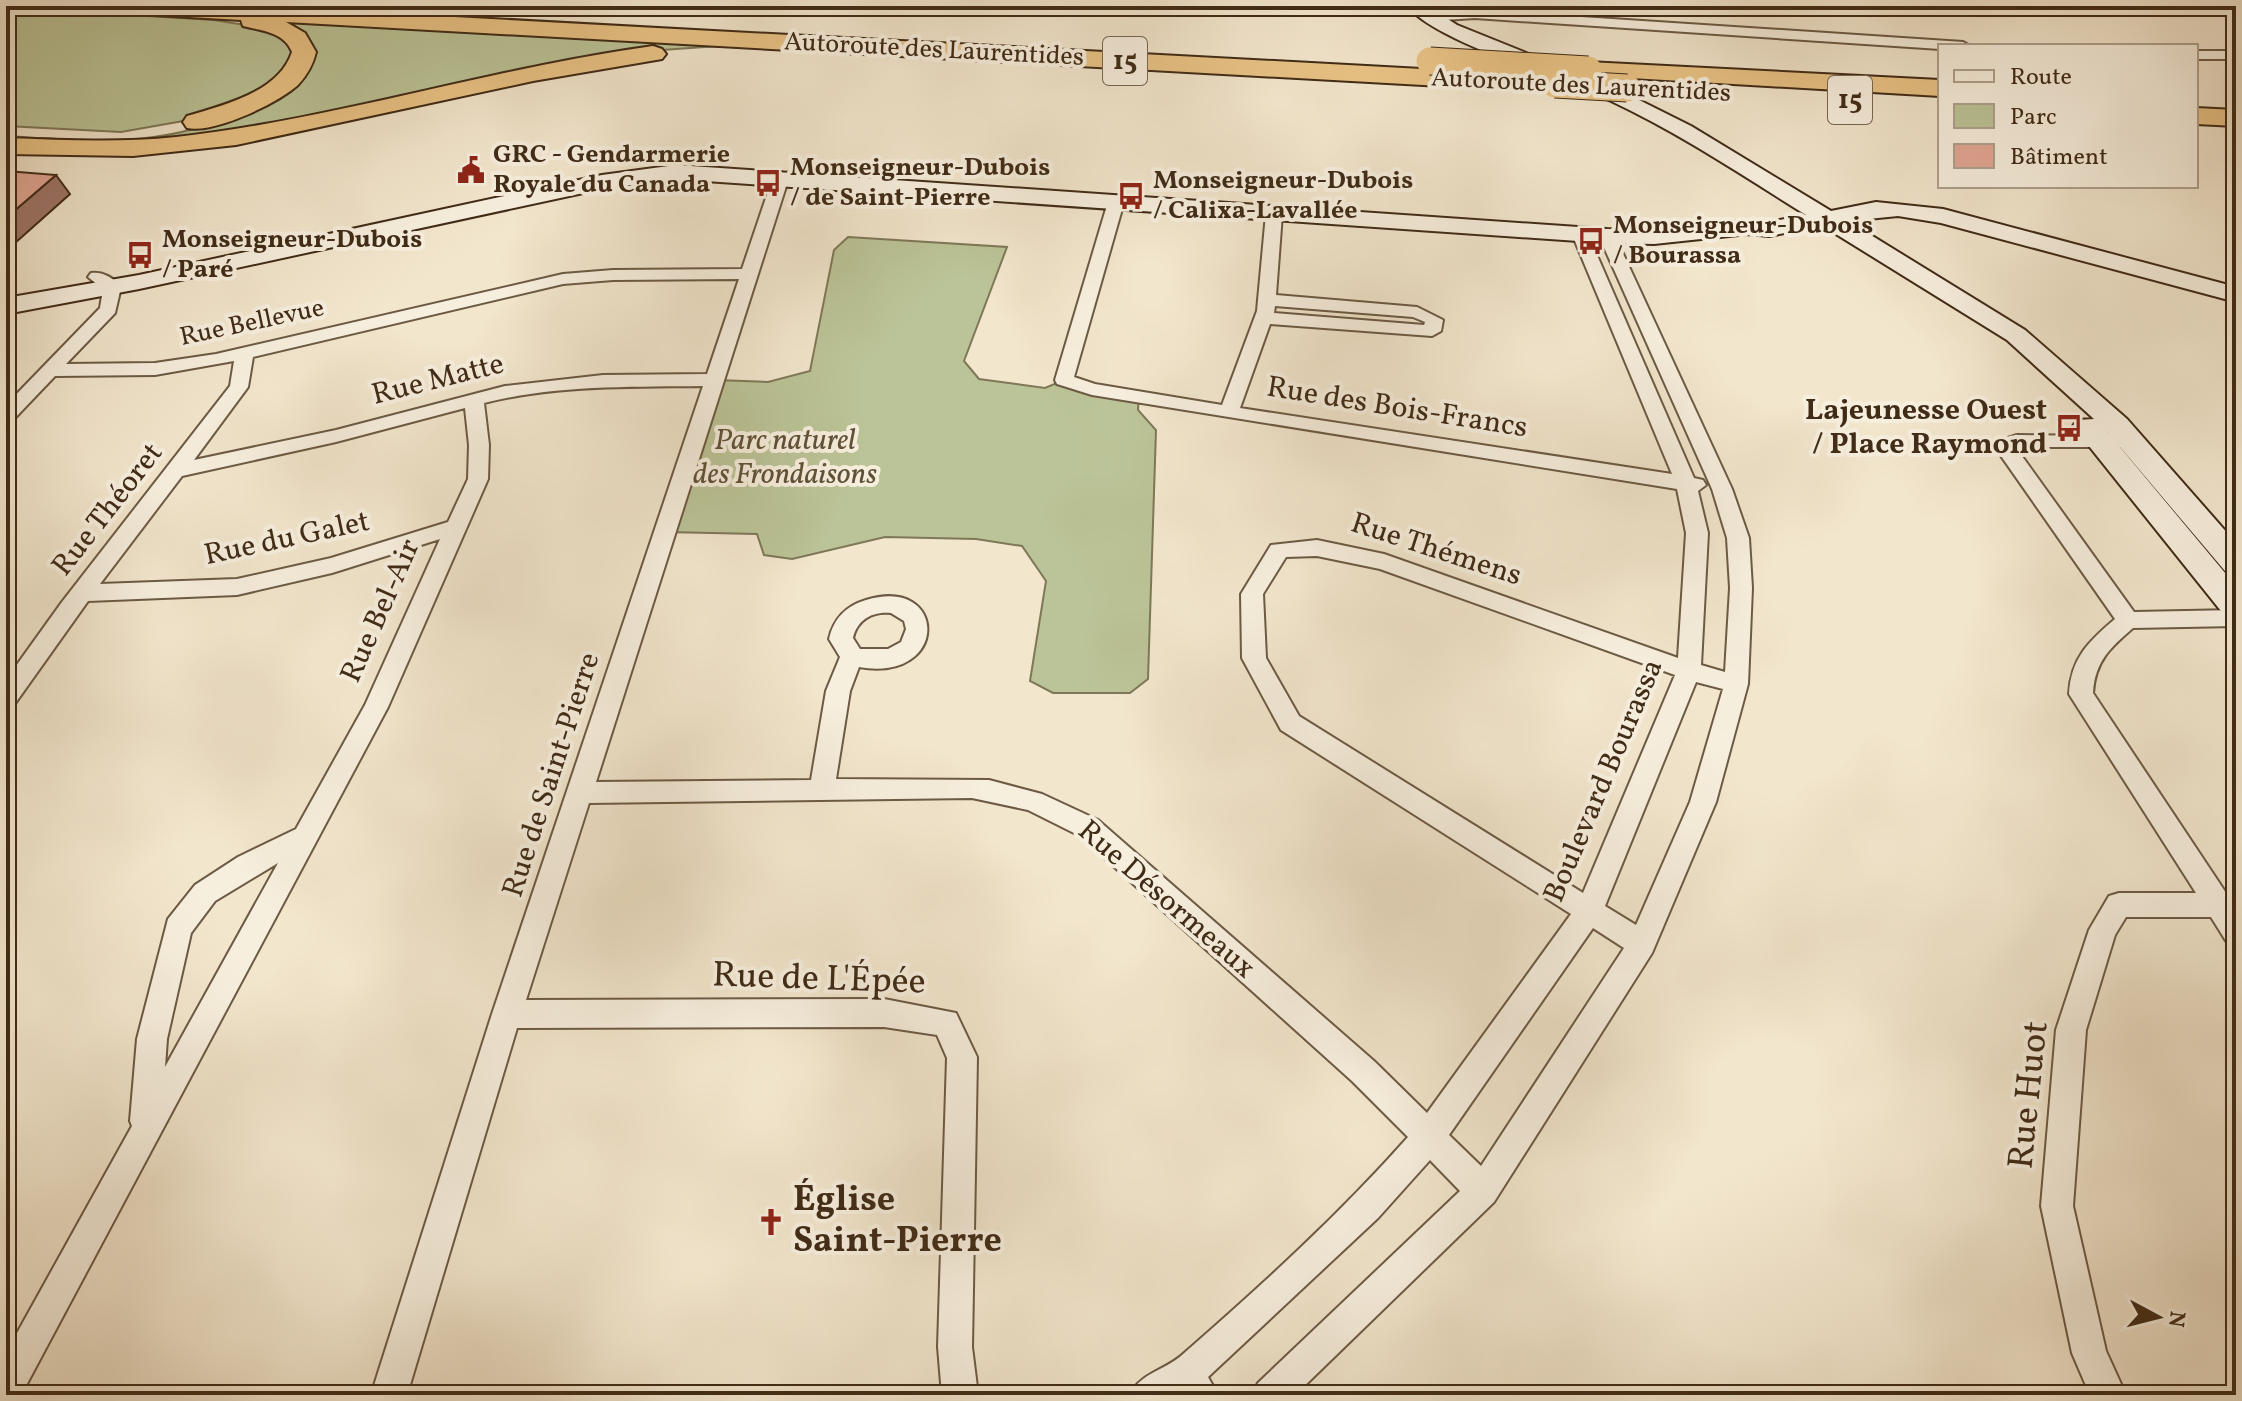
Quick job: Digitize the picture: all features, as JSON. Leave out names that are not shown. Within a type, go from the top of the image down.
[{"type":"highway","name":"Autoroute des Laurentides","points":[[119,6],[1938,104]]},
{"type":"highway","points":[[6,131],[104,137],[175,127],[245,105],[278,87],[297,70],[304,55],[295,36],[282,29],[219,11]]},
{"type":"highway","name":"Autoroute des Laurentides","points":[[705,14],[1051,40],[1938,88]]},
{"type":"highway","points":[[6,146],[105,149],[176,145],[245,134],[620,58],[819,44]]},
{"type":"highway","points":[[2198,116],[2236,118]]},
{"type":"street","points":[[1422,11],[1938,44]]},
{"type":"street","points":[[1422,11],[1454,30],[1616,96],[1656,116],[1812,215],[2003,345],[2074,411],[2101,441],[2236,608]]},
{"type":"street","points":[[2198,55],[2236,55]]},
{"type":"street","points":[[6,294],[104,282],[314,245],[522,197],[655,174],[694,172],[1607,236],[1654,237],[1748,227],[1769,229],[1873,198],[1922,202],[2236,281]]},
{"type":"street","name":"Rue de Saint-Pierre","points":[[389,1395],[507,1014],[781,177]]},
{"type":"street","name":"Rue des Bois-Francs","points":[[1116,202],[1064,380],[1092,389],[1229,412],[1722,489]]},
{"type":"street","points":[[1812,215],[1876,209],[1920,211],[2236,295]]},
{"type":"street","points":[[1229,412],[1265,309],[1274,214]]},
{"type":"street","points":[[1812,215],[2016,335],[2045,357],[2133,441],[2236,563]]},
{"type":"street","name":"Boulevard Bourassa","points":[[1148,1395],[1192,1385],[1260,1309],[1367,1207],[1429,1137],[1590,909],[1689,671],[1697,533],[1686,483],[1580,234]]},
{"type":"street","points":[[1270,1395],[1483,1191],[1642,944],[1703,802],[1736,684],[1741,588],[1738,538],[1722,489],[1607,236]]},
{"type":"street","name":"Rue Bellevue","points":[[48,370],[155,369],[244,354],[563,279],[613,275],[749,274]]},
{"type":"street","points":[[6,306],[104,282]]},
{"type":"street","points":[[6,416],[104,316],[109,309],[104,282]]},
{"type":"street","points":[[1265,309],[1417,312],[1434,320],[1432,331],[1265,309]]},
{"type":"street","name":"Rue Théoret","points":[[6,698],[239,387],[244,354]]},
{"type":"street","name":"Rue Matte","points":[[178,470],[336,436],[505,392],[603,381],[717,380]]},
{"type":"street","name":"Rue Bel-Air","points":[[6,1388],[376,707],[478,479],[479,445],[474,400]]},
{"type":"street","points":[[2128,620],[2009,453],[2009,445],[2017,441],[2133,441]]},
{"type":"street","name":"Rue du Galet","points":[[82,593],[237,587],[332,565],[455,527]]},
{"type":"street","name":"Rue Thémens","points":[[1642,944],[1290,723],[1254,658],[1252,594],[1279,550],[1317,548],[1384,562],[1689,671],[1736,684]]},
{"type":"street","points":[[2236,618],[2128,620],[2089,655],[2081,669],[2081,694],[2236,932]]},
{"type":"street","points":[[822,789],[838,691],[852,656]]},
{"type":"street","name":"Rue Désormeaux","points":[[580,793],[972,788],[1011,793],[1048,804],[1089,828],[1363,1071],[1483,1191]]},
{"type":"street","name":"Rue Bel-Air","points":[[144,1132],[152,1039],[178,928],[205,893],[247,865],[305,837]]},
{"type":"street","name":"Rue Huot","points":[[2108,1395],[2089,1353],[2057,1206],[2071,1030],[2103,930],[2119,905],[2219,905]]},
{"type":"street","name":"Rue de L'Épée","points":[[507,1014],[884,1013],[946,1023],[962,1057],[955,1347],[960,1395]]},
{"type":"green space","points":[[13,8],[214,20],[264,28],[290,40],[294,59],[262,91],[189,120],[121,132],[6,126],[6,13]]},
{"type":"green space","points":[[280,22],[719,46],[662,50],[166,142],[6,142],[6,136],[89,140],[147,138],[174,134],[226,116],[306,68]]},
{"type":"green space","name":"Parc naturel des Frondaisons","points":[[848,237],[1007,247],[964,361],[979,379],[1045,388],[1064,380],[1139,397],[1138,410],[1156,430],[1148,679],[1130,693],[1053,693],[1030,681],[1046,581],[1022,546],[976,539],[885,537],[792,559],[764,555],[757,534],[666,532],[717,380],[768,382],[810,371],[834,250]]},
{"type":"building","points":[[6,171],[56,175],[6,218]]},
{"type":"place","name":"GRC - Gendarmerie Royale du Canada","points":[[471,170]]},
{"type":"place","name":"Monseigneur-Dubois / de Saint-Pierre","points":[[768,183]]},
{"type":"place","name":"Monseigneur-Dubois / Calixa-Lavallée","points":[[1131,196]]},
{"type":"place","name":"Monseigneur-Dubois / Bourassa","points":[[1591,241]]},
{"type":"place","name":"Monseigneur-Dubois / Paré","points":[[140,255]]},
{"type":"place","name":"Lajeunesse Ouest / Place Raymond","points":[[2069,428]]},
{"type":"place","name":"Église Saint-Pierre","points":[[771,1222]]}]
